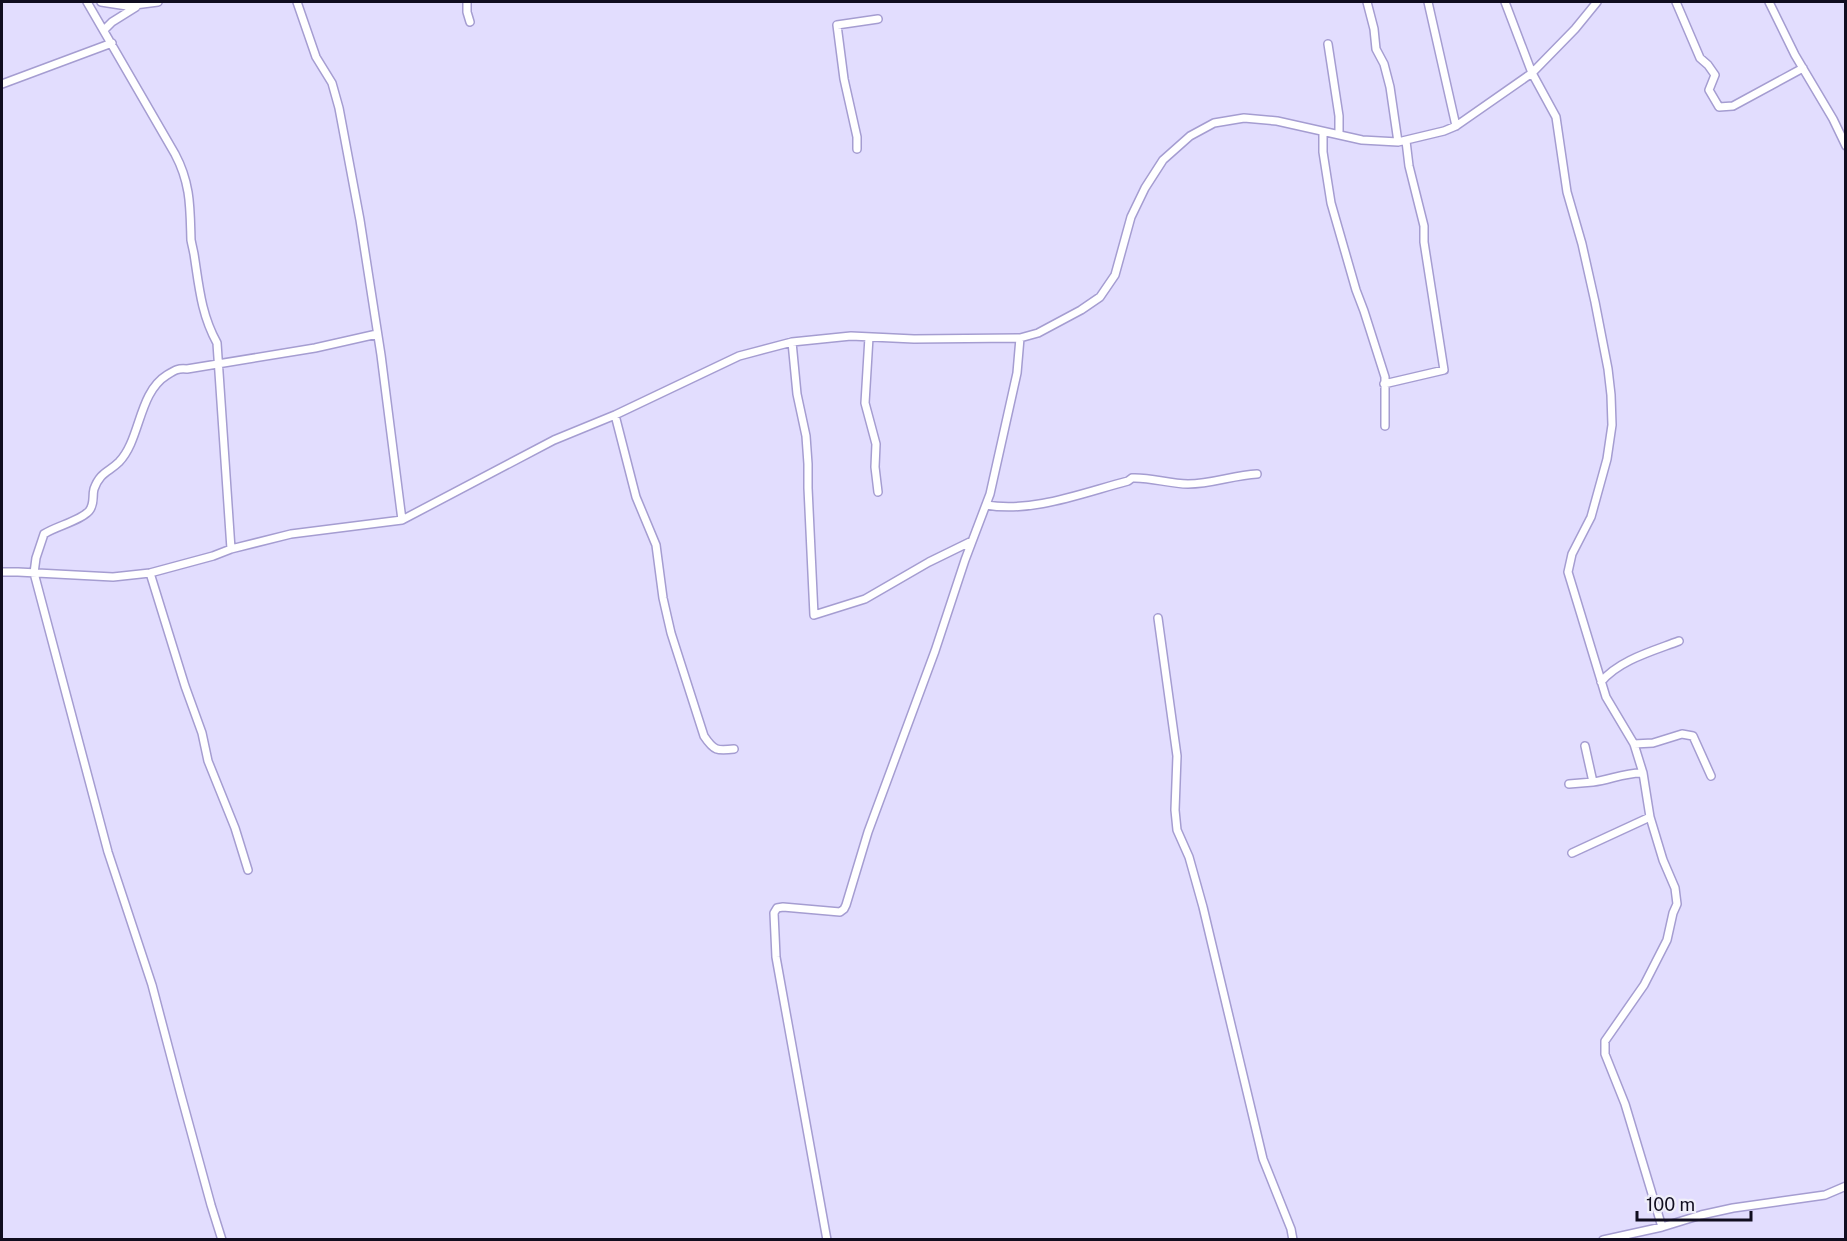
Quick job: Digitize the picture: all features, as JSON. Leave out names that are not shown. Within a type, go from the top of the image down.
[{"type":"street","points":[[87,2],[183,169],[192,219],[191,240],[196,277],[207,325],[217,343],[231,549]]},
{"type":"street","points":[[101,2],[127,6],[159,2]]},
{"type":"street","points":[[297,2],[316,57],[332,83],[339,108],[360,220],[402,520]]},
{"type":"street","points":[[466,2],[470,22]]},
{"type":"street","points":[[1367,2],[1376,49],[1384,64],[1398,142]]},
{"type":"street","points":[[1428,2],[1456,126]]},
{"type":"street","points":[[1505,2],[1532,73],[1556,117],[1567,192],[1593,291],[1610,386],[1612,425],[1607,459],[1591,517],[1568,566],[1568,572],[1600,682],[1606,697],[1634,744],[1643,773],[1650,817],[1663,860],[1675,888],[1677,904],[1667,940],[1644,985],[1605,1041],[1605,1054],[1625,1104],[1662,1227]]},
{"type":"street","points":[[2,572],[113,577],[150,573],[291,534],[402,520],[554,440],[615,415],[739,356],[792,342],[851,336],[915,339],[1020,338],[1038,333],[1100,297],[1115,275],[1131,217],[1145,188],[1163,160],[1190,136],[1214,123],[1244,118],[1277,121],[1362,140],[1398,142],[1444,131],[1456,126],[1532,73],[1597,2]]},
{"type":"street","points":[[1676,2],[1700,58],[1715,75],[1709,90],[1719,107],[1733,106],[1803,68]]},
{"type":"street","points":[[1769,2],[1803,68],[1833,119],[1845,146]]},
{"type":"street","points":[[104,30],[129,10],[145,3]]},
{"type":"street","points":[[857,149],[857,137],[844,79],[837,26],[878,19]]},
{"type":"street","points":[[2,84],[112,43]]},
{"type":"street","points":[[1328,44],[1338,108],[1339,135]]},
{"type":"street","points":[[1323,132],[1323,152],[1331,203],[1384,376],[1386,426]]},
{"type":"street","points":[[1384,384],[1444,370],[1425,253],[1424,226],[1409,166],[1406,141]]},
{"type":"street","points":[[222,1239],[181,1095],[153,985],[108,852],[34,573],[36,558],[44,534],[88,512],[93,501],[94,489],[104,472],[119,462],[132,440],[145,403],[157,381],[179,368],[188,369],[315,348],[377,334]]},
{"type":"street","points":[[869,337],[865,403],[876,444],[875,467],[879,492]]},
{"type":"street","points":[[826,1239],[776,957],[774,913],[777,908],[783,907],[840,912],[844,909],[868,832],[990,494],[1017,373],[1020,338]]},
{"type":"street","points":[[792,342],[797,394],[806,436],[814,615],[865,599],[929,562],[972,541]]},
{"type":"street","points":[[615,415],[636,496],[656,545],[663,598],[671,633],[704,736],[711,747],[719,750],[734,749]]},
{"type":"street","points":[[986,505],[1012,508],[1039,504],[1128,481],[1132,478],[1186,484],[1257,474]]},
{"type":"street","points":[[150,573],[202,733],[208,761],[235,828],[248,870]]},
{"type":"street","points":[[1158,618],[1177,756],[1176,830],[1182,837],[1203,907],[1263,1159],[1293,1239]]},
{"type":"street","points":[[1600,682],[1617,668],[1679,641]]},
{"type":"street","points":[[1634,744],[1653,743],[1682,734],[1693,735],[1711,776]]},
{"type":"street","points":[[1585,746],[1593,782]]},
{"type":"street","points":[[1569,783],[1607,780],[1631,772],[1643,773]]},
{"type":"street","points":[[1572,853],[1650,817]]},
{"type":"street","points":[[1603,1239],[1662,1227],[1733,1208],[1825,1195],[1845,1186]]}]
